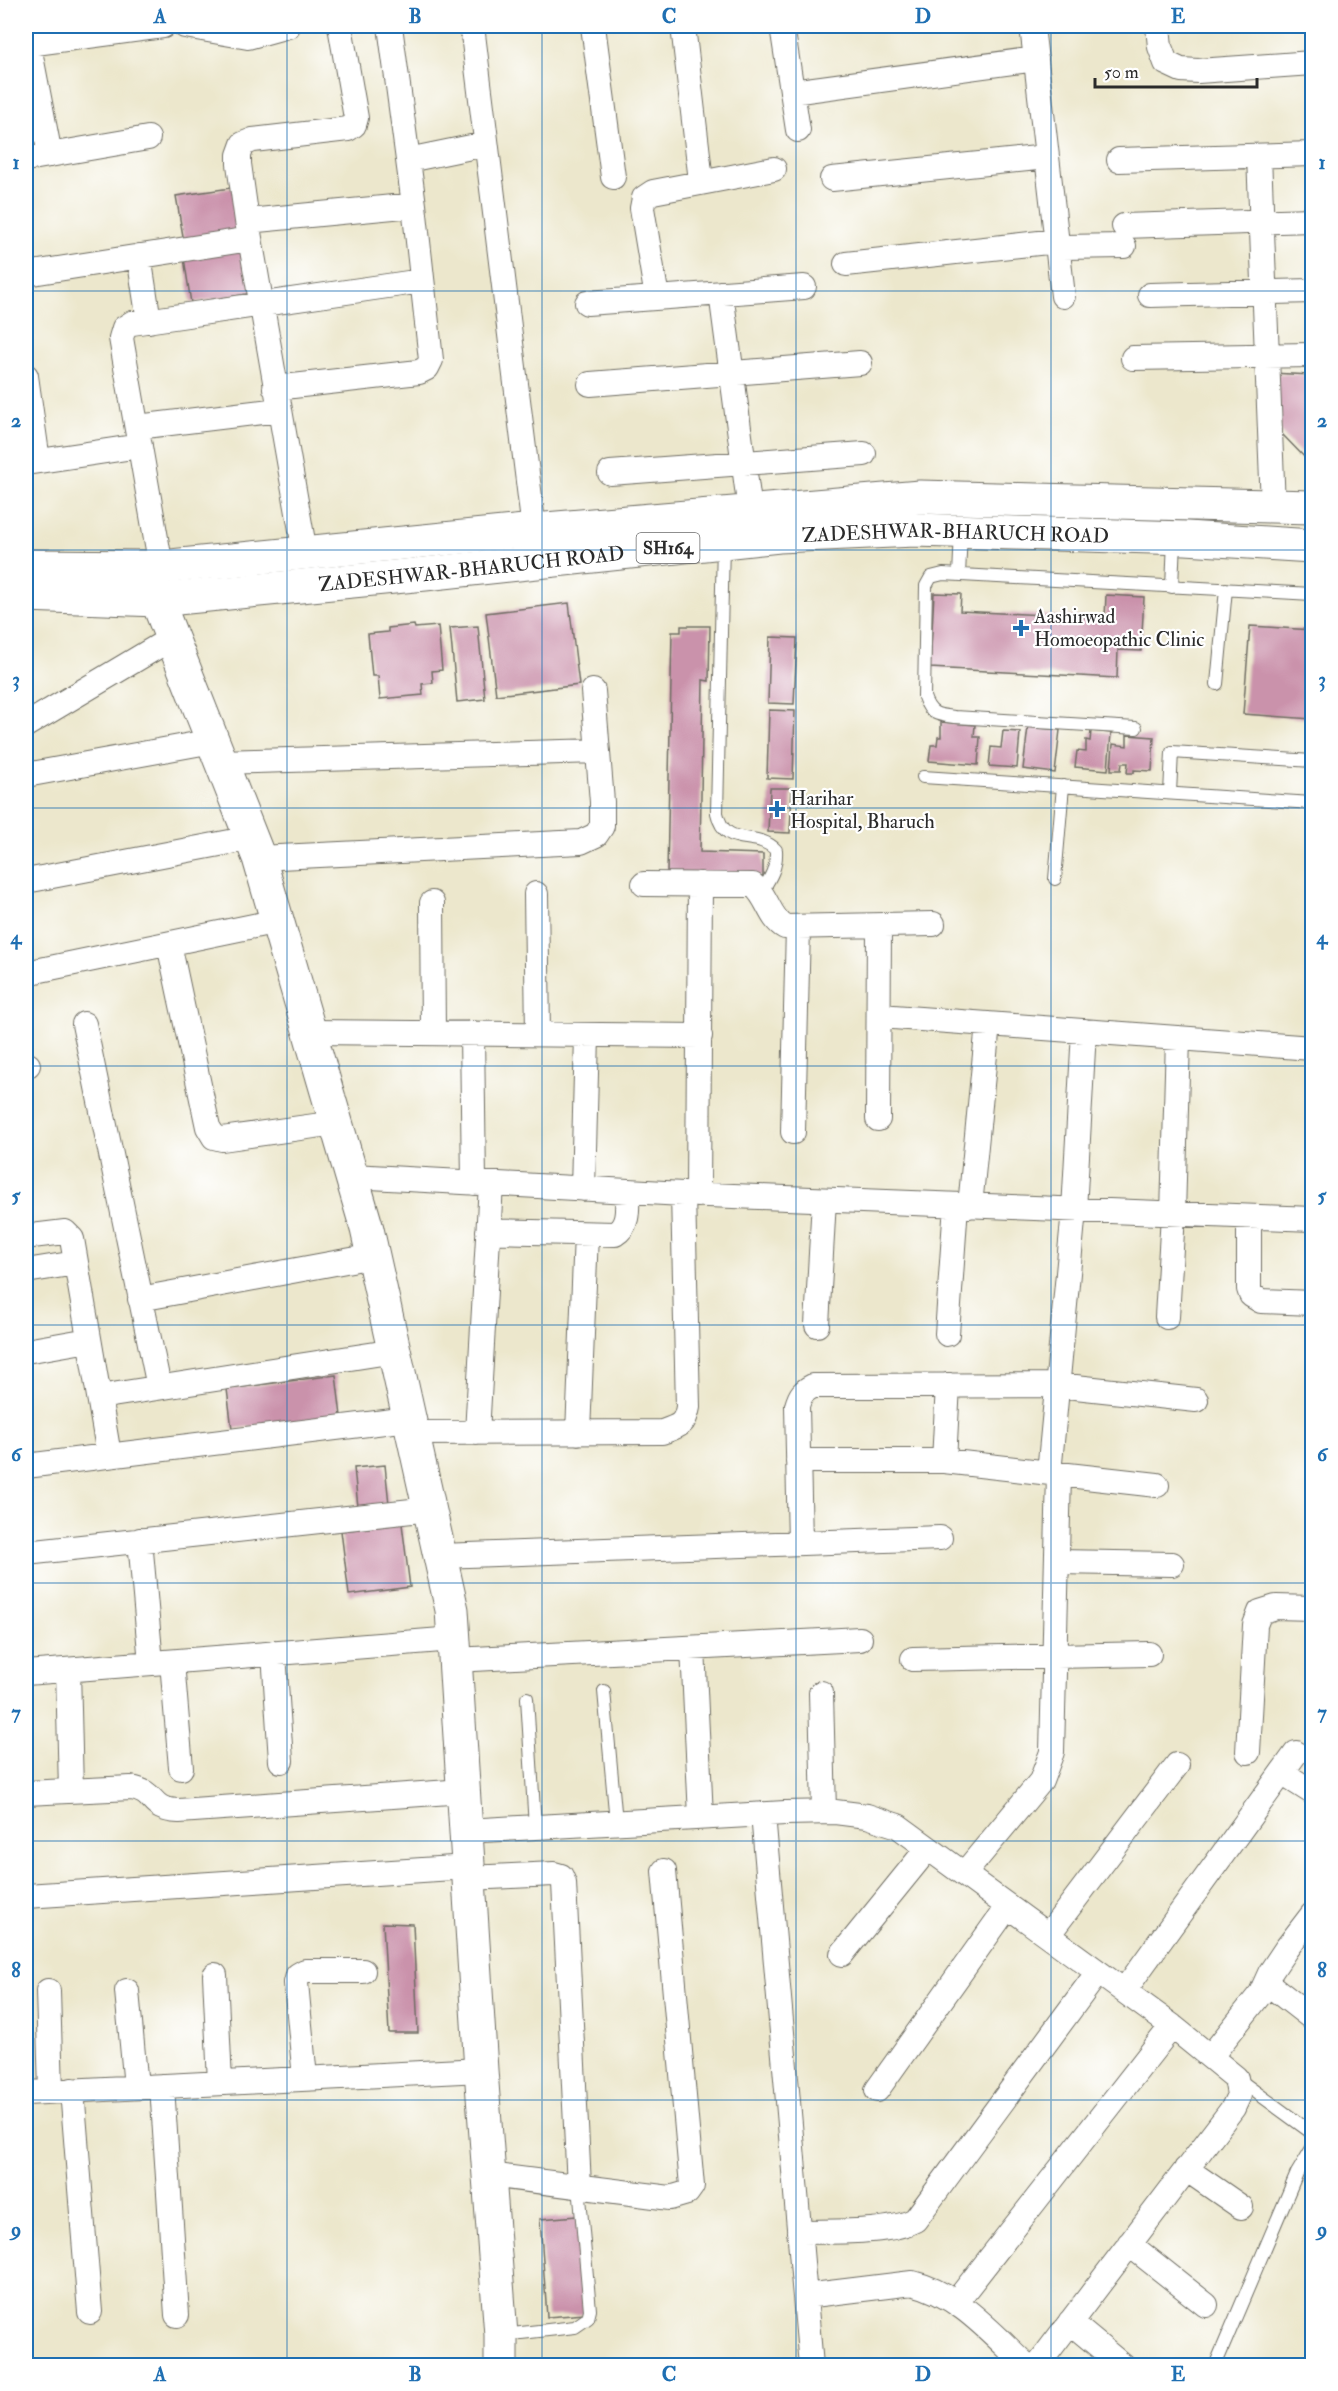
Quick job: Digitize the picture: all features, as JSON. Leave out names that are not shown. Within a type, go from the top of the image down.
[{"type":"main road","name":"ZADESHWAR-BHARUCH ROAD","points":[[26,566],[154,567],[534,530],[920,497],[1312,507]]},
{"type":"main road","name":"ZADESHWAR-BHARUCH ROAD","points":[[26,595],[157,600],[437,573],[779,536],[915,530],[1174,538],[1312,546]]},
{"type":"main road","points":[[154,567],[157,600],[255,848],[352,1176],[395,1351],[452,1610],[501,2350]]},
{"type":"street","points":[[50,155],[27,37],[163,26]]},
{"type":"street","points":[[185,26],[248,37],[288,26]]},
{"type":"street","points":[[305,553],[248,230],[239,155],[243,144],[253,140],[348,129],[354,125],[356,118],[340,26]]},
{"type":"street","points":[[26,376],[32,462],[139,437],[277,399],[419,372],[427,368],[431,360],[414,205],[390,26]]},
{"type":"street","points":[[472,26],[534,530]]},
{"type":"street","points":[[593,26],[613,177]]},
{"type":"street","points":[[683,26],[701,181]]},
{"type":"street","points":[[782,26],[798,130]]},
{"type":"street","points":[[1032,26],[1064,296]]},
{"type":"street","points":[[1158,26],[1160,47],[1166,63],[1181,70],[1198,71],[1312,63]]},
{"type":"street","points":[[792,92],[1036,59]]},
{"type":"street","points":[[26,159],[148,138]]},
{"type":"street","points":[[408,160],[486,144]]},
{"type":"street","points":[[1119,160],[1312,154]]},
{"type":"street","points":[[1259,156],[1273,506]]},
{"type":"street","points":[[832,179],[1047,157]]},
{"type":"street","points":[[657,298],[642,208],[644,198],[653,192],[701,181],[774,169]]},
{"type":"street","points":[[26,274],[139,256],[248,230],[414,205]]},
{"type":"street","points":[[1057,241],[1062,247],[1124,236],[1262,221],[1312,220]]},
{"type":"street","points":[[846,264],[1057,241]]},
{"type":"street","points":[[139,256],[149,321]]},
{"type":"street","points":[[154,567],[139,437],[121,338],[124,328],[132,323],[422,281]]},
{"type":"street","points":[[587,303],[804,287]]},
{"type":"street","points":[[1150,295],[1312,291]]},
{"type":"street","points":[[721,293],[750,511]]},
{"type":"street","points":[[1134,358],[1312,355]]},
{"type":"street","points":[[590,384],[860,363]]},
{"type":"street","points":[[610,473],[864,454]]},
{"type":"street","points":[[26,725],[172,638]]},
{"type":"street","points":[[26,881],[255,848],[581,842],[596,835],[602,826],[593,691]]},
{"type":"street","points":[[26,775],[217,752],[598,751]]},
{"type":"street","points":[[644,884],[753,885],[762,891],[779,924],[785,927],[933,924]]},
{"type":"street","points":[[26,1466],[109,1455],[411,1426],[477,1433],[662,1432],[678,1427],[686,1418],[688,1407],[690,1195],[700,1036],[700,884]]},
{"type":"street","points":[[536,894],[538,1034]]},
{"type":"street","points":[[432,903],[433,1033]]},
{"type":"street","points":[[26,973],[278,921]]},
{"type":"street","points":[[878,1119],[879,926]]},
{"type":"street","points":[[793,1132],[798,927]]},
{"type":"street","points":[[169,944],[208,1127],[214,1137],[222,1139],[336,1123]]},
{"type":"street","points":[[880,1017],[1312,1048]]},
{"type":"street","points":[[84,1024],[159,1387]]},
{"type":"street","points":[[947,1334],[988,1024]]},
{"type":"street","points":[[964,1874],[1041,1781],[1052,1752],[1057,1562],[1054,1474],[1057,1385],[1074,1210],[1084,1031]]},
{"type":"street","points":[[310,1032],[700,1036]]},
{"type":"street","points":[[472,1033],[482,1183],[488,1231],[477,1433]]},
{"type":"street","points":[[583,1189],[587,1035]]},
{"type":"street","points":[[1167,1317],[1173,1214],[1178,1038]]},
{"type":"street","points":[[352,1176],[690,1195],[1312,1219]]},
{"type":"street","points":[[488,1231],[615,1234],[623,1230],[626,1220],[627,1191]]},
{"type":"street","points":[[817,1325],[824,1200]]},
{"type":"street","points":[[1249,1217],[1249,1289],[1251,1295],[1261,1301],[1312,1303]]},
{"type":"street","points":[[26,1235],[65,1232],[72,1239],[109,1455]]},
{"type":"street","points":[[578,1432],[586,1234]]},
{"type":"street","points":[[140,1299],[373,1256]]},
{"type":"street","points":[[26,1271],[76,1263]]},
{"type":"street","points":[[26,1351],[89,1340]]},
{"type":"street","points":[[99,1397],[395,1351]]},
{"type":"street","points":[[944,1461],[948,1385]]},
{"type":"street","points":[[800,1543],[797,1406],[805,1390],[813,1386],[1057,1385],[1196,1400]]},
{"type":"street","points":[[798,1461],[944,1461],[1157,1485]]},
{"type":"street","points":[[26,1553],[430,1509]]},
{"type":"street","points":[[440,1556],[940,1538]]},
{"type":"street","points":[[140,1540],[181,1768]]},
{"type":"street","points":[[1057,1562],[1172,1564]]},
{"type":"street","points":[[1248,1752],[1255,1624],[1260,1611],[1276,1606],[1312,1608]]},
{"type":"street","points":[[26,1673],[274,1653],[455,1649],[693,1648],[860,1640]]},
{"type":"street","points":[[693,1648],[701,1817]]},
{"type":"street","points":[[274,1653],[280,1761]]},
{"type":"street","points":[[913,1659],[1149,1654]]},
{"type":"street","points":[[68,1670],[71,1790]]},
{"type":"street","points":[[820,1693],[824,1812]]},
{"type":"street","points":[[1124,1991],[1289,1763],[1312,1792]]},
{"type":"street","points":[[1048,1935],[1177,1765]]},
{"type":"street","points":[[26,1793],[114,1787],[142,1789],[149,1794],[156,1805],[165,1811],[179,1811],[464,1791]]},
{"type":"street","points":[[466,1831],[763,1814],[824,1812],[867,1816],[898,1826],[1172,2026],[1236,2078],[1239,2094],[1233,2108],[1037,2366]]},
{"type":"street","points":[[763,1814],[811,2366]]},
{"type":"street","points":[[842,1954],[928,1848]]},
{"type":"street","points":[[489,2175],[670,2198],[687,2193],[692,2186],[664,1871]]},
{"type":"street","points":[[26,1896],[469,1873],[561,1876],[564,1883],[579,2186]]},
{"type":"street","points":[[878,2090],[1008,1906]]},
{"type":"street","points":[[1211,2056],[1261,1993],[1270,1973],[1312,1915]]},
{"type":"street","points":[[305,2079],[296,1983],[298,1974],[305,1971],[363,1971]]},
{"type":"street","points":[[799,2232],[889,2228],[904,2226],[915,2220],[1098,1972]]},
{"type":"street","points":[[215,1975],[220,2083]]},
{"type":"street","points":[[1267,1983],[1312,2018]]},
{"type":"street","points":[[48,1991],[90,2312]]},
{"type":"street","points":[[127,1991],[136,2087]]},
{"type":"street","points":[[956,2302],[1172,2026]]},
{"type":"street","points":[[26,2093],[481,2070]]},
{"type":"street","points":[[162,2086],[177,2315]]},
{"type":"street","points":[[1186,2169],[1241,2207]]},
{"type":"street","points":[[1129,2244],[1206,2305]]},
{"type":"street","points":[[805,2296],[912,2283],[925,2286],[956,2302],[1027,2366]]},
{"type":"street","points":[[1070,2322],[1123,2366]]},
{"type":"lane","points":[[959,575],[961,531]]},
{"type":"lane","points":[[1172,587],[1174,538]]},
{"type":"lane","points":[[723,542],[717,813],[719,823],[726,833],[769,842],[776,850],[777,862],[762,891]]},
{"type":"lane","points":[[1136,728],[955,717],[932,712],[927,707],[924,697],[926,586],[931,578],[943,574],[1312,594]]},
{"type":"lane","points":[[1217,684],[1226,590]]},
{"type":"lane","points":[[1170,793],[1172,752],[1312,761]]},
{"type":"lane","points":[[923,777],[1312,803]]},
{"type":"lane","points":[[1055,879],[1063,786]]},
{"type":"lane","points":[[604,1691],[616,1822]]},
{"type":"lane","points":[[528,1698],[535,1827]]},
{"type":"lane","points":[[1236,2078],[1312,2133]]},
{"type":"lane","points":[[1215,2366],[1297,2173],[1312,2148]]},
{"type":"lane","points":[[501,2350],[575,2327],[588,2318],[590,2310],[579,2186]]},
{"type":"building","points":[[237,187],[244,233],[184,242],[176,196]]},
{"type":"building","points":[[246,248],[254,293],[191,303],[184,258]]},
{"type":"building","points":[[1270,373],[1312,375],[1312,465],[1281,433]]},
{"type":"building","points":[[934,593],[961,594],[960,611],[1105,618],[1106,595],[1144,597],[1141,651],[1118,650],[1117,678],[930,668]]},
{"type":"building","points":[[569,603],[579,685],[496,695],[486,613]]},
{"type":"building","points":[[414,625],[415,628],[438,626],[442,670],[432,671],[433,683],[422,684],[423,695],[380,699],[378,676],[372,676],[368,634],[388,632],[388,628]]},
{"type":"building","points":[[478,626],[485,699],[457,702],[450,628]]},
{"type":"building","points":[[681,626],[710,626],[709,681],[703,680],[700,852],[763,854],[763,876],[667,874],[672,632],[681,632]]},
{"type":"building","points":[[1250,626],[1312,630],[1312,719],[1243,714]]},
{"type":"building","points":[[770,637],[797,638],[794,704],[768,703]]},
{"type":"building","points":[[769,710],[795,711],[793,779],[767,778]]},
{"type":"building","points":[[941,722],[975,725],[974,737],[980,737],[978,765],[929,761],[931,745],[937,745],[938,737],[941,737]]},
{"type":"building","points":[[1028,727],[1060,730],[1055,773],[1023,769]]},
{"type":"building","points":[[1003,731],[1020,732],[1017,768],[989,766],[991,747],[1001,748]]},
{"type":"building","points":[[1091,731],[1111,733],[1108,770],[1075,767],[1077,751],[1086,752],[1086,740],[1090,741]]},
{"type":"building","points":[[1127,735],[1154,737],[1152,771],[1134,770],[1134,773],[1127,773],[1128,763],[1122,763],[1121,770],[1111,770],[1113,744],[1127,746]]},
{"type":"building","points":[[770,788],[792,788],[790,833],[768,832]]},
{"type":"building","points":[[336,1375],[341,1416],[232,1429],[227,1389]]},
{"type":"building","points":[[385,1465],[389,1504],[358,1507],[354,1468]]},
{"type":"building","points":[[402,1524],[410,1587],[349,1595],[341,1531]]},
{"type":"building","points":[[383,1923],[413,1924],[418,2033],[389,2033]]},
{"type":"building","points":[[577,2216],[585,2314],[547,2317],[540,2219]]},
{"type":"place","name":"Aashirwad Homoeopathic Clinic","points":[[1021,628]]},
{"type":"place","name":"Harihar Hospital, Bharuch","points":[[777,809]]}]
